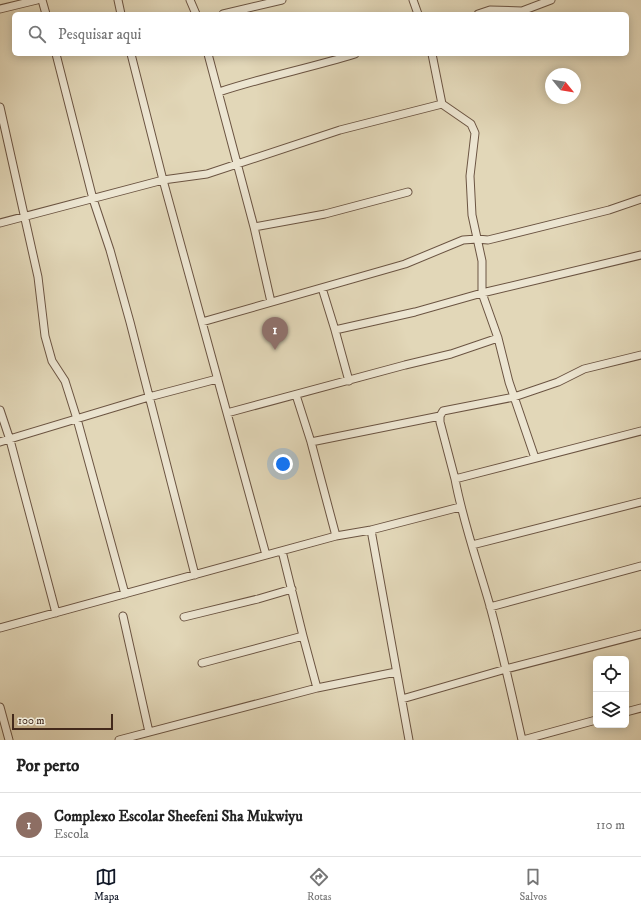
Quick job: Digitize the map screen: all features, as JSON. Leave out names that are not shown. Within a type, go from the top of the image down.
[{"type":"street","points":[[0,9],[37,0]]},
{"type":"street","points":[[42,0],[45,12]]},
{"type":"street","points":[[118,0],[121,12]]},
{"type":"street","points":[[190,0],[195,12]]},
{"type":"street","points":[[231,12],[282,0]]},
{"type":"street","points":[[413,0],[417,12]]},
{"type":"street","points":[[484,12],[490,10],[522,11],[551,0]]},
{"type":"street","points":[[57,56],[93,199],[112,258],[195,575]]},
{"type":"street","points":[[132,56],[163,180],[266,555]]},
{"type":"street","points":[[209,56],[254,227],[271,302]]},
{"type":"street","points":[[219,92],[242,84],[301,68],[331,62],[349,56]]},
{"type":"street","points":[[432,56],[442,104],[471,124],[475,133],[470,176],[472,215],[482,261],[482,293],[498,338],[509,382],[535,458]]},
{"type":"street","points":[[0,223],[163,180],[206,174],[340,130],[442,104]]},
{"type":"street","points":[[0,107],[38,277],[45,336],[52,361],[65,381],[77,419],[125,594]]},
{"type":"street","points":[[254,227],[325,214],[408,192]]},
{"type":"street","points":[[202,322],[405,264],[463,240],[488,240],[609,210],[641,199]]},
{"type":"street","points":[[335,330],[415,312],[482,293],[641,256]]},
{"type":"street","points":[[322,288],[349,380]]},
{"type":"street","points":[[227,413],[450,354],[498,338]]},
{"type":"street","points":[[593,721],[522,740],[490,607],[460,507],[440,416],[443,411],[514,397],[558,382],[584,369],[641,355]]},
{"type":"street","points":[[0,442],[149,397],[217,379]]},
{"type":"street","points":[[296,395],[312,442],[336,536]]},
{"type":"street","points":[[0,410],[10,440],[56,613]]},
{"type":"street","points":[[312,442],[440,416]]},
{"type":"street","points":[[455,479],[641,431]]},
{"type":"street","points":[[472,545],[641,502]]},
{"type":"street","points":[[0,628],[336,536],[371,530],[460,507]]},
{"type":"street","points":[[371,530],[396,672],[410,740]]},
{"type":"street","points":[[282,551],[317,688]]},
{"type":"street","points":[[490,607],[641,566]]},
{"type":"street","points":[[184,618],[292,589]]},
{"type":"street","points":[[123,616],[149,732]]},
{"type":"street","points":[[402,699],[506,669],[641,634]]},
{"type":"street","points":[[202,663],[303,636]]},
{"type":"street","points":[[118,740],[317,688],[396,672]]},
{"type":"street","points":[[0,707],[9,740]]},
{"type":"street","points":[[629,711],[641,708]]},
{"type":"place","name":"Complexo Escolar Sheefeni Sha Mukwiyu","points":[[275,350]]}]
